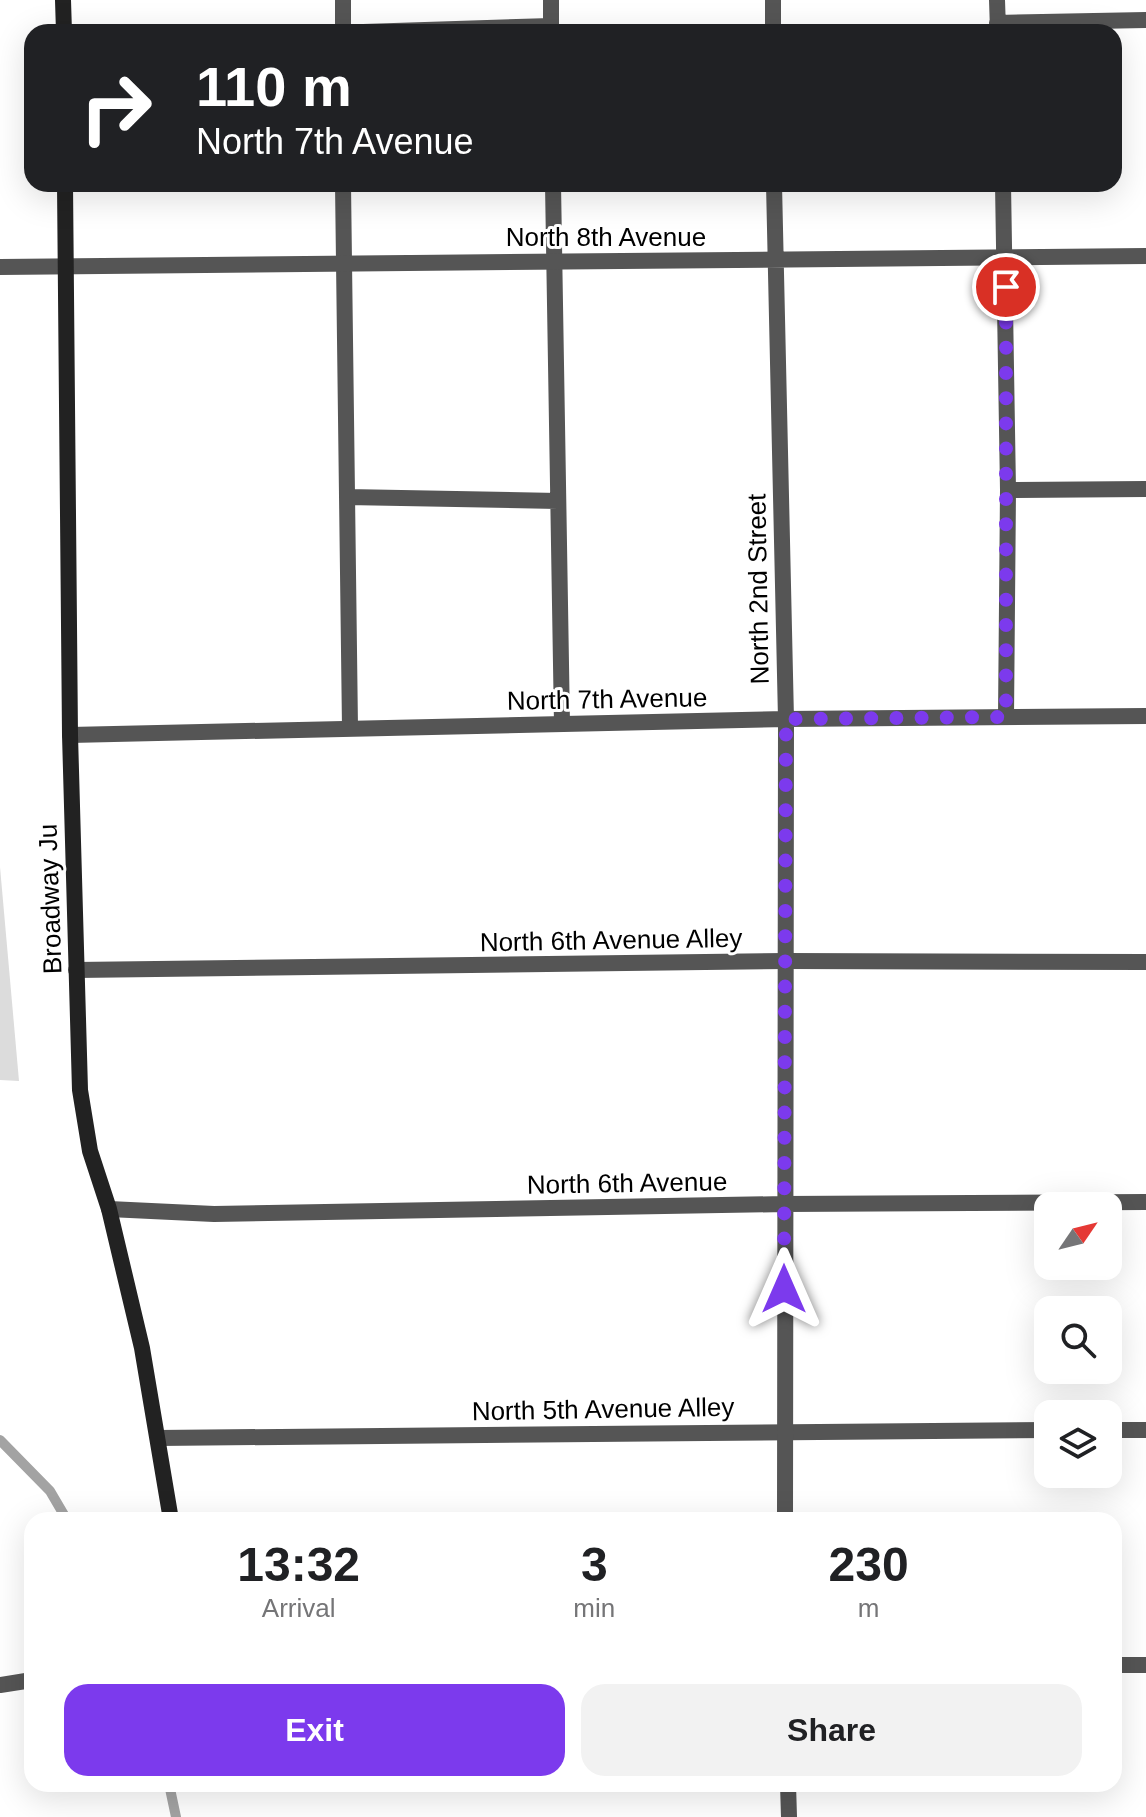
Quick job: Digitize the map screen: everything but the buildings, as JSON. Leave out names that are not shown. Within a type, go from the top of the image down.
[{"type":"street","points":[[63,0],[64,24]]},
{"type":"street","points":[[343,0],[343,24]]},
{"type":"street","points":[[551,0],[551,24]]},
{"type":"street","points":[[773,0],[773,24]]},
{"type":"street","points":[[997,0],[998,24]]},
{"type":"street","points":[[1072,24],[1146,20]]},
{"type":"street","name":"Broadway Ju","points":[[65,192],[70,735],[80,1090],[90,1151],[109,1209],[142,1348],[170,1512]]},
{"type":"street","points":[[343,192],[350,728]]},
{"type":"street","points":[[553,192],[562,724]]},
{"type":"street","name":"North 2nd Street","points":[[774,192],[786,719],[785,1512]]},
{"type":"street","points":[[1003,192],[1008,490],[1006,717]]},
{"type":"street","name":"North 8th Avenue","points":[[0,267],[1146,256]]},
{"type":"street","points":[[1008,490],[1146,489]]},
{"type":"street","points":[[347,497],[558,501]]},
{"type":"street","name":"North 7th Avenue","points":[[70,735],[786,719],[1146,716]]},
{"type":"street","name":"North 6th Avenue Alley","points":[[76,970],[785,961],[1146,962]]},
{"type":"street","name":"North 6th Avenue","points":[[109,1209],[214,1214],[784,1204],[1146,1202]]},
{"type":"street","name":"North 5th Avenue Alley","points":[[158,1438],[1034,1430]]},
{"type":"street","points":[[1122,1430],[1146,1430]]},
{"type":"street","points":[[1122,1665],[1146,1665]]},
{"type":"street","points":[[0,1685],[24,1681]]},
{"type":"street","points":[[788,1792],[789,1817]]},
{"type":"shaded area","points":[[0,867],[19,1081],[0,1080]]},
{"type":"waterway","points":[[0,1440],[50,1491],[62,1512]]},
{"type":"waterway","points":[[171,1792],[176,1817]]},
{"type":"route","points":[[784,1289],[786,719],[1006,717],[1006,287]]}]
